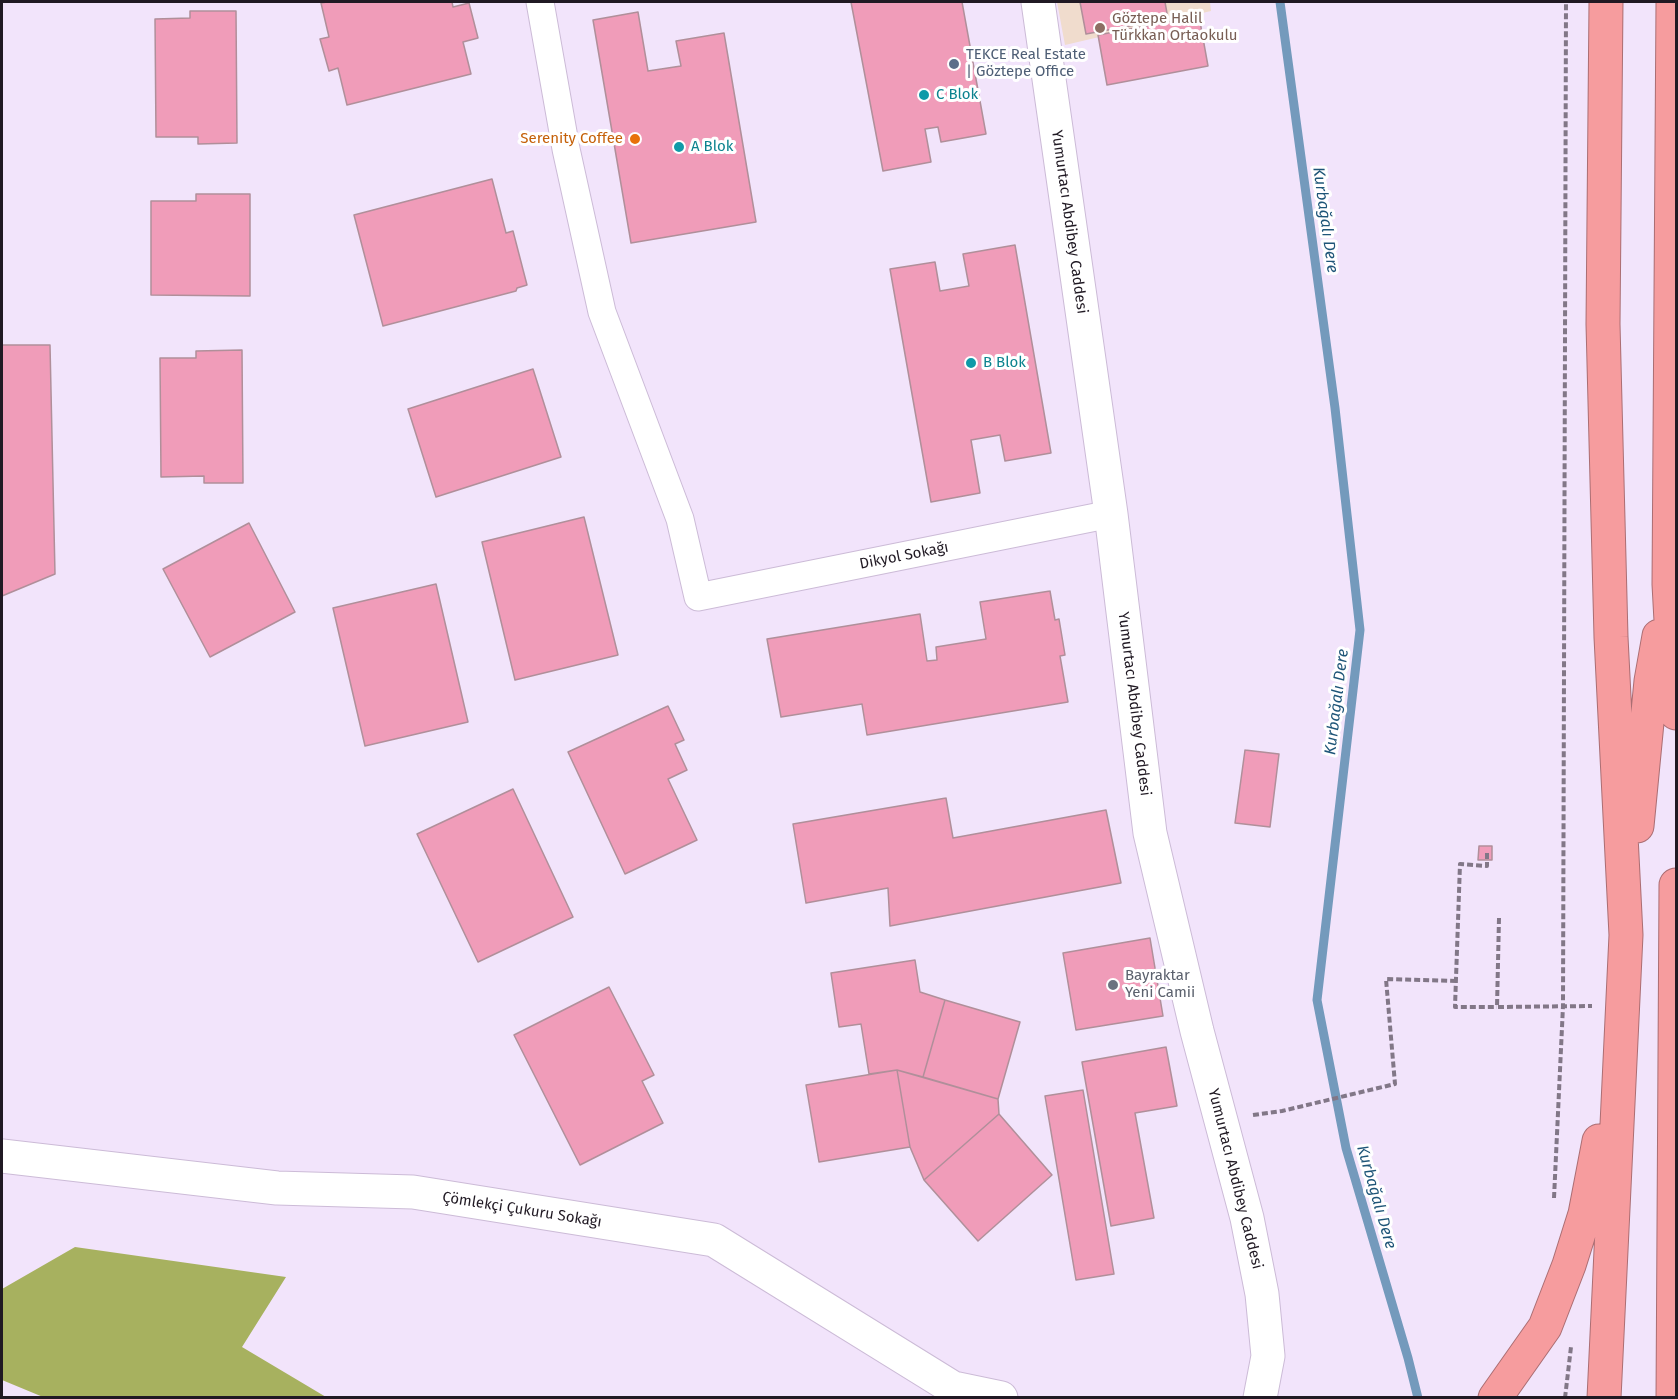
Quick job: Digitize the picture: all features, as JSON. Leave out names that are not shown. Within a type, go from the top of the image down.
[{"type":"highway","points":[[1606,2],[1603,324],[1611,637],[1626,935]]},
{"type":"highway","points":[[1673,2],[1669,584],[1677,713]]},
{"type":"highway","points":[[1604,1398],[1626,935],[1651,681],[1669,584]]},
{"type":"highway","points":[[1673,1398],[1677,885]]},
{"type":"highway","points":[[1495,1398],[1545,1327],[1569,1265],[1585,1214],[1623,1007]]},
{"type":"main road","name":"Yumurtacı Abdibey Caddesi","points":[[1038,2],[1111,514],[1150,833],[1197,1031],[1247,1218],[1262,1294],[1268,1356],[1260,1398]]},
{"type":"main road","name":"Çömlekçi Çukuru Sokağı","points":[[3,1155],[277,1188],[413,1192],[714,1240],[954,1388],[1001,1398]]},
{"type":"street","name":"Dikyol Sokağı","points":[[540,2],[566,149],[602,312],[680,519],[698,597],[1111,514]]},
{"type":"path","points":[[1554,1200],[1563,1006],[1566,2]]},
{"type":"path","points":[[1487,853],[1487,866],[1460,864],[1455,1007],[1623,1007]]},
{"type":"path","points":[[1497,1007],[1499,918]]},
{"type":"path","points":[[1282,1111],[1395,1084],[1386,979],[1456,981]]},
{"type":"path","points":[[1565,1398],[1572,1338]]},
{"type":"shaded area","name":"Göztepe Halil Türkkan Ortaokulu","points":[[1057,2],[1210,2],[1211,11],[1065,45]]},
{"type":"green space","points":[[75,1247],[286,1277],[242,1347],[326,1397],[43,1397],[2,1380],[2,1289]]},
{"type":"building","points":[[452,2],[453,7],[469,3],[478,38],[463,42],[471,74],[347,105],[338,68],[329,71],[320,39],[329,37],[321,3]]},
{"type":"building","name":"C Blok","points":[[851,2],[962,2],[986,134],[941,142],[938,127],[925,129],[931,162],[883,171]]},
{"type":"building","points":[[1080,2],[1165,2],[1168,19],[1086,34]]},
{"type":"building","points":[[190,11],[236,11],[237,143],[198,144],[198,137],[156,137],[155,19],[190,18]]},
{"type":"building","name":"A Blok","points":[[638,12],[648,71],[681,66],[676,41],[724,33],[756,222],[631,243],[593,20]]},
{"type":"building","points":[[1199,16],[1208,66],[1107,85],[1098,35]]},
{"type":"building","points":[[492,179],[506,233],[513,231],[527,285],[517,288],[516,291],[383,326],[354,215]]},
{"type":"building","points":[[196,194],[250,194],[250,296],[151,295],[151,201],[196,201]]},
{"type":"building","name":"B Blok","points":[[1015,245],[1051,453],[1005,461],[1000,435],[971,440],[980,493],[931,502],[890,269],[935,262],[940,291],[969,286],[963,254]]},
{"type":"building","points":[[2,345],[50,345],[55,574],[2,596]]},
{"type":"building","points":[[242,350],[243,483],[204,483],[204,476],[161,477],[160,358],[196,358],[196,351]]},
{"type":"building","points":[[533,369],[561,457],[436,497],[408,409]]},
{"type":"building","points":[[584,517],[618,655],[515,680],[482,542]]},
{"type":"building","points":[[249,523],[295,612],[210,657],[163,569]]},
{"type":"building","points":[[436,584],[468,722],[365,746],[333,608]]},
{"type":"building","points":[[1050,591],[1055,620],[1059,619],[1065,655],[1060,656],[1068,702],[867,735],[862,704],[781,717],[767,639],[920,614],[927,661],[937,660],[936,647],[986,639],[980,602]]},
{"type":"building","points":[[668,706],[684,740],[675,744],[687,770],[668,779],[697,840],[625,874],[568,752]]},
{"type":"building","points":[[1245,750],[1279,754],[1270,827],[1235,823]]},
{"type":"building","points":[[513,789],[573,917],[478,962],[417,834]]},
{"type":"building","points":[[946,798],[953,838],[1106,810],[1121,883],[890,926],[888,888],[806,903],[793,824]]},
{"type":"building","points":[[1479,846],[1492,846],[1492,860],[1478,860]]},
{"type":"building","name":"Bayraktar Yeni Camii","points":[[1150,938],[1163,1016],[1076,1030],[1063,953]]},
{"type":"building","points":[[915,960],[920,992],[945,1000],[923,1077],[897,1070],[869,1074],[861,1024],[839,1027],[831,973]]},
{"type":"building","points":[[609,987],[654,1075],[642,1081],[663,1123],[580,1165],[514,1035]]},
{"type":"building","points":[[945,1000],[1020,1022],[998,1099],[923,1077]]},
{"type":"building","points":[[1166,1047],[1177,1106],[1135,1113],[1154,1218],[1111,1226],[1082,1062]]},
{"type":"building","points":[[897,1070],[910,1147],[819,1162],[806,1085]]},
{"type":"building","points":[[897,1070],[998,1099],[999,1114],[924,1180],[910,1147]]},
{"type":"building","points":[[1083,1090],[1114,1274],[1076,1280],[1045,1096]]},
{"type":"building","points":[[999,1114],[1052,1175],[978,1241],[924,1180]]},
{"type":"waterway","name":"Kurbağalı Dere","points":[[1280,2],[1335,408],[1360,630],[1317,1000],[1346,1148],[1418,1398]]},
{"type":"place","name":"Göztepe Halil Türkkan Ortaokulu","points":[[1100,28]]},
{"type":"place","name":"TEKCE Real Estate | Göztepe Office","points":[[954,64]]},
{"type":"place","name":"C Blok","points":[[924,95]]},
{"type":"place","name":"Serenity Coffee","points":[[635,139]]},
{"type":"place","name":"A Blok","points":[[679,147]]},
{"type":"place","name":"B Blok","points":[[971,363]]},
{"type":"place","name":"Bayraktar Yeni Camii","points":[[1113,985]]}]
